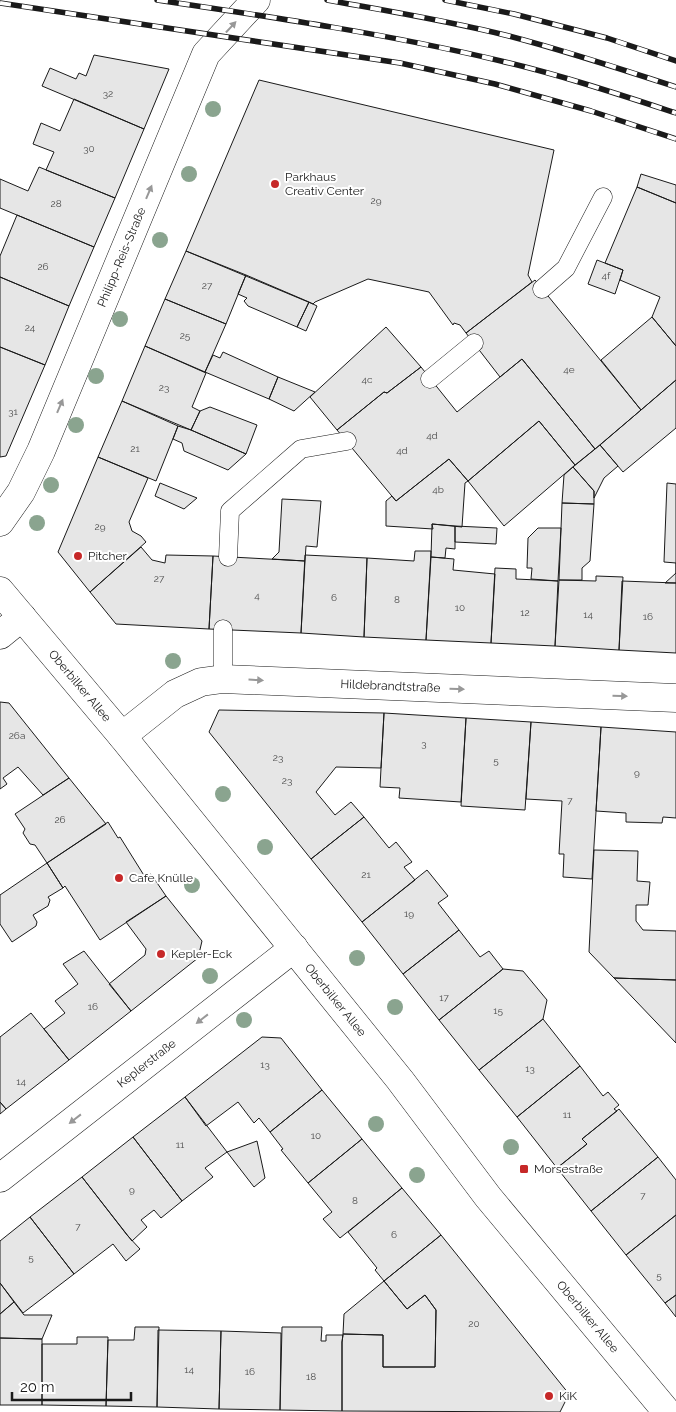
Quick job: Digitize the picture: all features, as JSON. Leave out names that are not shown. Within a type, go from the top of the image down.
[{"type":"street","name":"Philipp-Reis-Straße","points":[[0,522],[21,492],[41,451],[206,54],[256,0]]},
{"type":"street","name":"Oberbilker Allee","points":[[0,590],[122,736],[294,948],[400,1080],[488,1197],[667,1412]]},
{"type":"street","points":[[0,635],[22,617]]},
{"type":"street","name":"Hildebrandtstraße","points":[[122,736],[176,694],[201,682],[223,679],[676,698]]},
{"type":"street","name":"Keplerstraße","points":[[0,1178],[294,948]]},
{"type":"lane","points":[[542,289],[566,268],[603,197]]},
{"type":"lane","points":[[430,379],[474,343]]},
{"type":"lane","points":[[228,557],[230,511],[301,449],[347,441]]},
{"type":"lane","points":[[223,629],[223,679]]},
{"type":"building","points":[[94,55],[169,69],[144,129],[42,86],[50,68],[76,79],[79,73],[86,76]]},
{"type":"building","points":[[259,80],[554,150],[528,275],[532,282],[466,333],[460,325],[454,323],[453,325],[429,292],[368,279],[313,304],[186,251]]},
{"type":"building","points":[[74,99],[144,129],[115,198],[46,170],[54,152],[33,144],[41,123],[60,131]]},
{"type":"building","points":[[39,167],[115,198],[94,247],[0,208],[0,179],[28,191]]},
{"type":"building","points":[[641,174],[676,185],[676,203],[637,187]]},
{"type":"building","points":[[637,187],[676,203],[676,346],[652,317],[660,297],[620,280],[623,270],[605,263]]},
{"type":"building","points":[[17,215],[94,247],[69,306],[0,277],[0,256]]},
{"type":"building","points":[[186,251],[246,275],[226,324],[165,299]]},
{"type":"building","points":[[597,260],[623,270],[615,294],[588,284]]},
{"type":"building","points":[[246,275],[309,302],[297,327],[248,306],[244,301],[247,298],[238,294]]},
{"type":"building","points":[[0,277],[69,306],[45,365],[0,347]]},
{"type":"building","points":[[535,280],[641,410],[595,449],[522,359],[500,377],[466,333]]},
{"type":"building","points":[[165,299],[226,324],[205,372],[145,346]]},
{"type":"building","points":[[309,302],[317,306],[306,331],[297,327]]},
{"type":"building","points":[[652,317],[676,346],[676,380],[641,410],[601,360]]},
{"type":"building","points":[[386,327],[421,367],[387,393],[384,392],[337,430],[310,397]]},
{"type":"building","points":[[145,346],[206,373],[192,407],[200,411],[191,430],[122,401]]},
{"type":"building","points":[[0,347],[45,365],[6,456],[0,457]]},
{"type":"building","points":[[223,352],[278,377],[269,399],[205,372],[213,355],[220,358]]},
{"type":"building","points":[[522,359],[595,449],[575,465],[539,421],[468,481],[449,459],[396,501],[337,430],[384,392],[387,393],[421,367],[457,412]]},
{"type":"building","points":[[278,377],[315,392],[294,411],[269,399]]},
{"type":"building","points":[[676,380],[676,428],[623,472],[600,445]]},
{"type":"building","points":[[122,401],[178,426],[156,481],[98,457]]},
{"type":"building","points":[[210,407],[257,425],[246,454],[191,430],[200,411]]},
{"type":"building","points":[[539,421],[575,465],[504,526],[468,481]]},
{"type":"building","points":[[178,426],[246,454],[228,470],[184,451],[182,443],[173,439]]},
{"type":"building","points":[[600,445],[618,466],[604,478],[594,498],[594,491],[573,467]]},
{"type":"building","points":[[98,457],[148,478],[129,522],[132,531],[141,536],[146,542],[90,592],[58,552]]},
{"type":"building","points":[[449,459],[468,481],[465,483],[462,527],[432,524],[433,529],[386,526],[386,501],[392,496],[396,501]]},
{"type":"building","points":[[573,467],[594,491],[594,504],[562,503],[564,475]]},
{"type":"building","points":[[160,483],[197,498],[184,509],[155,496]]},
{"type":"building","points":[[667,483],[676,484],[676,563],[664,562]]},
{"type":"building","points":[[282,499],[321,501],[317,547],[306,546],[305,561],[272,559],[279,552]]},
{"type":"building","points":[[562,503],[594,504],[590,561],[582,568],[582,580],[559,580]]},
{"type":"building","points":[[432,524],[455,526],[455,549],[446,548],[445,558],[431,557]]},
{"type":"building","points":[[455,526],[497,528],[496,544],[455,542]]},
{"type":"building","points":[[538,528],[561,528],[558,581],[531,579],[532,568],[527,568],[528,538]]},
{"type":"building","points":[[141,547],[152,560],[165,563],[166,555],[213,556],[209,629],[116,624],[90,592]]},
{"type":"building","points":[[415,551],[431,551],[426,640],[364,637],[367,558],[414,561]]},
{"type":"building","points":[[305,555],[367,558],[364,637],[301,633]]},
{"type":"building","points":[[213,556],[305,561],[301,633],[209,629]]},
{"type":"building","points":[[431,557],[454,559],[453,570],[495,574],[491,643],[426,640]]},
{"type":"building","points":[[495,568],[516,569],[516,579],[558,581],[555,646],[491,643]]},
{"type":"building","points":[[676,573],[676,583],[665,583]]},
{"type":"building","points":[[596,576],[623,577],[619,650],[555,646],[559,580],[596,581]]},
{"type":"building","points":[[622,581],[676,583],[676,653],[619,650]]},
{"type":"building","points":[[0,702],[9,703],[69,778],[43,795],[18,767],[3,778],[7,784],[0,789]]},
{"type":"building","points":[[219,710],[384,713],[381,768],[336,767],[316,792],[335,815],[351,802],[364,817],[311,859],[209,732]]},
{"type":"building","points":[[384,713],[466,718],[461,802],[399,798],[400,788],[380,787]]},
{"type":"building","points":[[466,718],[531,722],[525,810],[461,806]]},
{"type":"building","points":[[531,722],[601,727],[592,879],[563,877],[564,854],[559,854],[562,801],[526,799]]},
{"type":"building","points":[[601,727],[676,732],[676,818],[663,817],[662,823],[626,822],[626,813],[596,811]]},
{"type":"building","points":[[69,778],[106,824],[47,863],[35,845],[30,844],[23,833],[25,829],[15,814]]},
{"type":"building","points":[[364,817],[389,848],[396,842],[412,862],[404,867],[415,880],[362,922],[311,859]]},
{"type":"building","points":[[108,822],[118,838],[120,837],[145,877],[151,874],[166,896],[100,940],[65,886],[63,888],[47,863]]},
{"type":"building","points":[[594,850],[638,851],[637,881],[650,882],[648,905],[636,905],[636,921],[643,930],[676,931],[676,980],[614,978],[589,952]]},
{"type":"building","points":[[47,863],[63,888],[48,897],[50,900],[48,906],[33,915],[37,922],[36,926],[12,942],[0,924],[0,895]]},
{"type":"building","points":[[427,870],[448,896],[438,903],[459,930],[403,974],[362,922]]},
{"type":"building","points":[[166,896],[202,941],[198,958],[131,1011],[109,984],[145,955],[146,949],[126,922]]},
{"type":"building","points":[[459,930],[480,957],[489,951],[503,969],[439,1020],[403,974]]},
{"type":"building","points":[[84,951],[131,1011],[69,1060],[44,1029],[65,1013],[55,1001],[78,984],[63,964]]},
{"type":"building","points":[[503,969],[523,971],[547,1000],[543,1019],[479,1070],[439,1020]]},
{"type":"building","points":[[614,978],[676,980],[676,1043]]},
{"type":"building","points":[[31,1013],[69,1060],[6,1109],[0,1102],[0,1037]]},
{"type":"building","points":[[543,1019],[580,1066],[517,1117],[479,1070]]},
{"type":"building","points":[[262,1037],[281,1038],[322,1090],[270,1132],[259,1118],[254,1123],[238,1102],[206,1126],[185,1097]]},
{"type":"building","points":[[580,1066],[603,1096],[608,1092],[619,1105],[614,1109],[617,1111],[582,1139],[587,1144],[557,1168],[517,1117]]},
{"type":"building","points":[[322,1090],[362,1139],[308,1183],[281,1150],[283,1149],[270,1132]]},
{"type":"building","points":[[185,1097],[227,1152],[205,1168],[213,1177],[182,1201],[133,1137]]},
{"type":"building","points":[[0,1102],[6,1109],[0,1114]]},
{"type":"building","points":[[619,1109],[658,1157],[591,1211],[557,1168],[587,1144],[582,1139]]},
{"type":"building","points":[[133,1137],[182,1201],[161,1218],[154,1210],[141,1220],[147,1227],[132,1241],[82,1177]]},
{"type":"building","points":[[362,1139],[402,1188],[340,1238],[323,1219],[332,1212],[308,1183]]},
{"type":"building","points":[[257,1141],[265,1178],[254,1187],[227,1152]]},
{"type":"building","points":[[658,1157],[676,1180],[676,1215],[626,1255],[591,1211]]},
{"type":"building","points":[[82,1177],[140,1249],[126,1261],[113,1244],[74,1274],[30,1217]]},
{"type":"building","points":[[402,1188],[441,1235],[384,1281],[375,1270],[377,1268],[348,1232]]},
{"type":"building","points":[[676,1215],[676,1295],[665,1303],[626,1255]]},
{"type":"building","points":[[30,1217],[74,1274],[23,1313],[0,1283],[0,1241]]},
{"type":"building","points":[[441,1235],[569,1394],[560,1412],[342,1411],[343,1334],[383,1335],[383,1367],[435,1367],[436,1310],[425,1295],[407,1309],[384,1281]]},
{"type":"building","points":[[384,1281],[407,1309],[425,1295],[436,1310],[435,1367],[383,1367],[383,1335],[343,1334],[344,1314]]},
{"type":"building","points":[[0,1283],[14,1302],[0,1314]]},
{"type":"building","points":[[676,1295],[676,1317],[665,1303]]},
{"type":"building","points":[[14,1302],[24,1315],[52,1315],[42,1339],[0,1338],[0,1314]]},
{"type":"building","points":[[135,1327],[159,1327],[157,1407],[106,1406],[108,1340],[134,1340]]},
{"type":"building","points":[[282,1327],[322,1327],[321,1341],[326,1341],[326,1335],[343,1335],[342,1411],[280,1410]]},
{"type":"building","points":[[158,1330],[221,1331],[219,1409],[157,1407]]},
{"type":"building","points":[[221,1331],[281,1333],[280,1410],[219,1409]]},
{"type":"building","points":[[77,1337],[108,1337],[106,1406],[42,1405],[42,1344],[77,1344]]},
{"type":"building","points":[[0,1338],[42,1339],[42,1405],[0,1405]]},
{"type":"railway","points":[[157,0],[330,27],[458,51],[546,72],[676,113]]},
{"type":"railway","points":[[327,0],[441,21],[509,36],[676,87]]},
{"type":"railway","points":[[445,0],[514,14],[607,38],[676,61]]},
{"type":"railway","points":[[0,3],[400,63],[495,84],[591,111],[676,139]]},
{"type":"place","name":"Parkhaus Creativ Center","points":[[275,184]]},
{"type":"place","name":"Pitcher","points":[[78,556]]},
{"type":"place","name":"Cafe Knülle","points":[[119,878]]},
{"type":"place","name":"Kepler-Eck","points":[[161,954]]},
{"type":"place","name":"Morsestraße","points":[[524,1169]]},
{"type":"place","name":"KiK","points":[[549,1396]]}]
